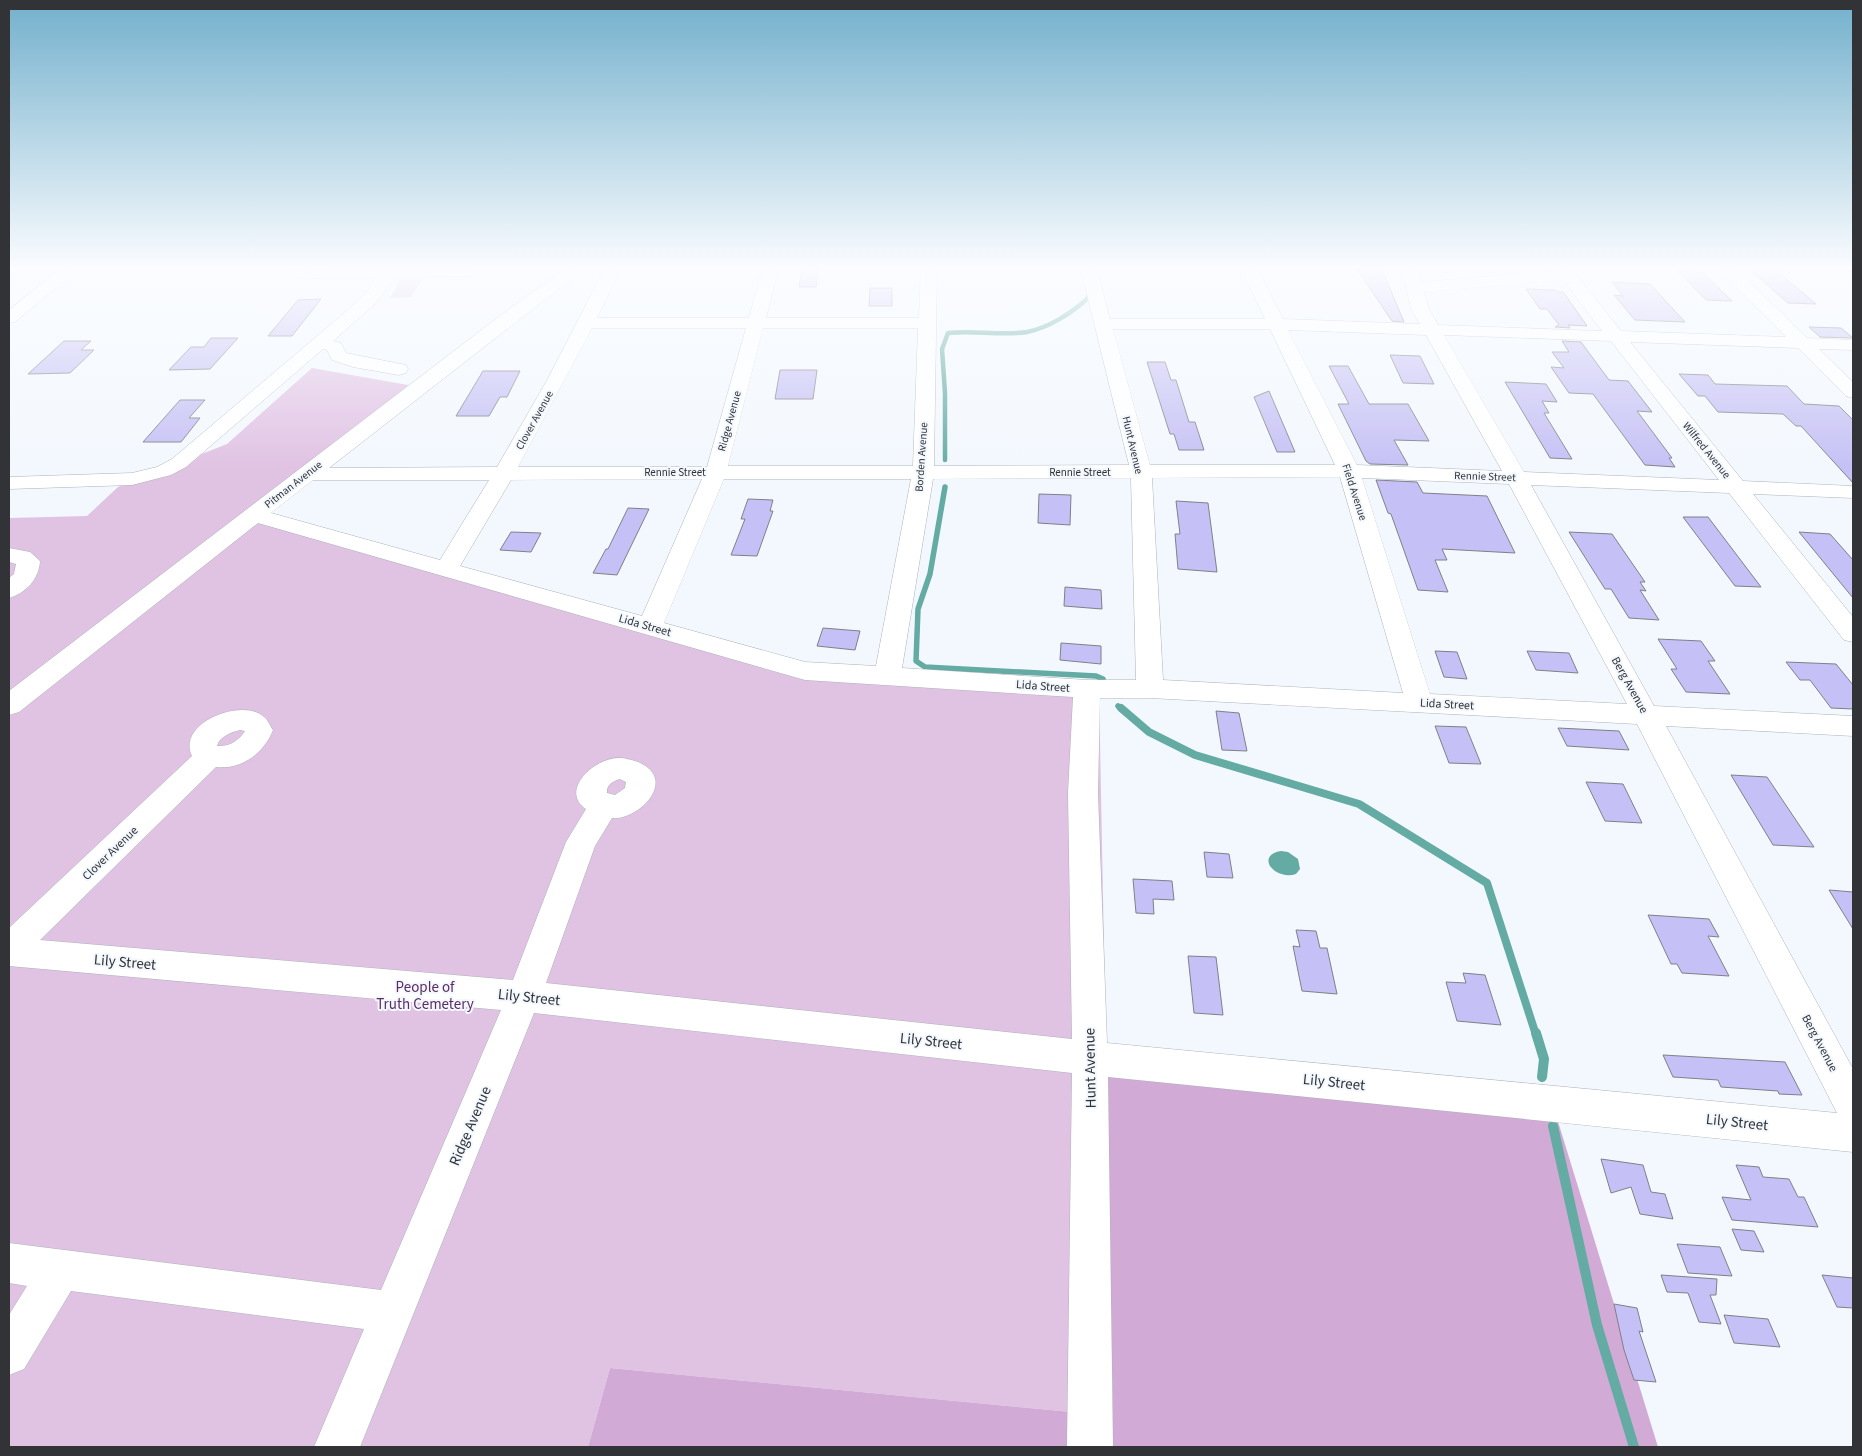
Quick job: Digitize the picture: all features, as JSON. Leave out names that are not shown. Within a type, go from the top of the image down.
[{"type":"street","points":[[9,484],[132,479],[164,471],[179,463],[330,334]]},
{"type":"street","name":"Pitman Avenue","points":[[9,705],[489,334]]},
{"type":"street","name":"Clover Avenue","points":[[446,569],[505,473],[581,334]]},
{"type":"street","name":"Ridge Avenue","points":[[650,627],[716,472],[753,334]]},
{"type":"street","name":"Borden Avenue","points":[[888,675],[923,472],[927,334]]},
{"type":"street","name":"Hunt Avenue","points":[[1106,334],[1141,472],[1150,688]]},
{"type":"street","name":"Field Avenue","points":[[1282,334],[1349,471],[1419,703]]},
{"type":"street","name":"Berg Avenue","points":[[1435,334],[1516,477],[1646,715],[1853,1105]]},
{"type":"street","points":[[1562,334],[1853,345]]},
{"type":"street","points":[[1792,334],[1853,392]]},
{"type":"street","name":"Wilfred Avenue","points":[[1616,336],[1853,634]]},
{"type":"street","points":[[320,343],[334,346],[338,356],[346,359],[399,368]]},
{"type":"street","name":"Rennie Street","points":[[307,474],[1349,471],[1853,492]]},
{"type":"street","name":"Lida Street","points":[[254,514],[805,670],[1087,689],[1150,688],[1853,726]]},
{"type":"street","points":[[9,555],[22,556],[28,561],[28,570],[22,580],[9,590]]},
{"type":"street","name":"Hunt Avenue","points":[[1087,689],[1083,792],[1090,1058],[1090,1447]]},
{"type":"street","name":"Clover Avenue","points":[[9,950],[210,756]]},
{"type":"street","name":"Ridge Avenue","points":[[337,1447],[524,996],[581,842],[604,806]]},
{"type":"street","name":"Lily Street","points":[[9,950],[524,996],[1090,1058],[1853,1133]]},
{"type":"street","points":[[9,1263],[393,1312]]},
{"type":"street","points":[[9,1354],[61,1269]]},
{"type":"green space","name":"People of Truth Cemetery","points":[[312,368],[425,388],[265,516],[788,669],[1099,688],[1113,1416],[610,1368],[588,1447],[9,1447],[9,518],[87,516],[118,487],[227,444]]},
{"type":"shaded area","points":[[1288,852],[1298,859],[1300,869],[1296,874],[1281,874],[1270,867],[1269,857],[1273,853]]},
{"type":"shaded area","points":[[1106,1060],[1552,1102],[1658,1447],[588,1447],[610,1368],[1113,1416]]},
{"type":"building","points":[[270,334],[294,334],[292,336],[268,336]]},
{"type":"building","points":[[1817,334],[1848,334],[1853,338],[1820,337]]},
{"type":"building","points":[[211,338],[238,338],[210,369],[169,370],[191,347],[204,347]]},
{"type":"building","points":[[64,341],[91,341],[81,350],[94,350],[70,373],[28,374]]},
{"type":"building","points":[[1562,341],[1581,342],[1609,380],[1628,381],[1652,412],[1637,411],[1672,458],[1669,458],[1675,467],[1645,465],[1593,394],[1569,393],[1551,367],[1564,368],[1552,352],[1569,352]]},
{"type":"building","points":[[1390,355],[1420,356],[1434,384],[1403,383]]},
{"type":"building","points":[[1147,362],[1165,362],[1171,380],[1176,380],[1189,422],[1195,422],[1204,450],[1179,450],[1174,434],[1170,434]]},
{"type":"building","points":[[1329,366],[1348,366],[1369,404],[1408,404],[1429,441],[1394,440],[1408,465],[1370,464],[1366,461],[1338,404],[1349,404]]},
{"type":"building","points":[[780,370],[817,370],[813,399],[775,399]]},
{"type":"building","points":[[483,371],[520,371],[507,397],[500,397],[489,416],[456,416]]},
{"type":"building","points":[[1679,374],[1708,375],[1715,384],[1787,386],[1804,404],[1839,406],[1853,420],[1853,483],[1801,426],[1796,426],[1783,414],[1718,412],[1705,396],[1698,396]]},
{"type":"building","points":[[1505,382],[1546,384],[1557,402],[1542,401],[1549,413],[1544,413],[1572,459],[1550,458]]},
{"type":"building","points":[[1269,391],[1295,452],[1277,452],[1254,397]]},
{"type":"building","points":[[180,400],[205,400],[189,418],[200,418],[181,442],[143,442]]},
{"type":"building","points":[[1376,480],[1417,482],[1423,493],[1487,496],[1515,553],[1442,549],[1447,560],[1435,560],[1448,592],[1418,590],[1391,514],[1388,513]]},
{"type":"building","points":[[1039,494],[1071,495],[1070,525],[1038,523]]},
{"type":"building","points":[[748,499],[773,500],[770,511],[773,511],[757,556],[731,555],[745,519],[741,519]]},
{"type":"building","points":[[1176,501],[1208,503],[1217,572],[1178,569],[1175,534],[1180,534]]},
{"type":"building","points":[[628,508],[649,509],[617,575],[593,573],[606,549],[608,549]]},
{"type":"building","points":[[1683,517],[1708,517],[1761,587],[1735,586]]},
{"type":"building","points":[[511,532],[541,533],[531,552],[500,550]]},
{"type":"building","points":[[1569,532],[1612,534],[1645,582],[1640,582],[1646,591],[1640,590],[1659,620],[1629,618],[1611,589],[1605,589]]},
{"type":"building","points":[[1799,532],[1830,534],[1853,560],[1853,598]]},
{"type":"building","points":[[1065,587],[1101,590],[1102,609],[1064,606]]},
{"type":"building","points":[[823,628],[860,631],[855,650],[817,646]]},
{"type":"building","points":[[1658,639],[1701,641],[1715,661],[1708,661],[1730,694],[1686,692],[1671,669],[1677,669]]},
{"type":"building","points":[[1061,643],[1101,646],[1101,664],[1060,660]]},
{"type":"building","points":[[1435,651],[1457,652],[1467,679],[1444,677]]},
{"type":"building","points":[[1527,651],[1569,653],[1578,673],[1536,670]]},
{"type":"building","points":[[1786,662],[1836,664],[1853,685],[1853,709],[1831,708],[1810,680],[1800,680]]},
{"type":"building","points":[[1216,711],[1239,713],[1247,751],[1222,750]]},
{"type":"building","points":[[1435,726],[1466,727],[1481,764],[1449,763]]},
{"type":"building","points":[[1558,728],[1619,731],[1629,750],[1567,746]]},
{"type":"building","points":[[1731,775],[1767,777],[1814,847],[1773,845]]},
{"type":"building","points":[[1586,782],[1623,784],[1642,823],[1605,821]]},
{"type":"building","points":[[1204,852],[1229,854],[1233,878],[1207,877]]},
{"type":"building","points":[[1133,879],[1172,881],[1174,900],[1153,899],[1154,914],[1136,913]]},
{"type":"building","points":[[1829,890],[1853,892],[1853,929]]},
{"type":"building","points":[[1648,915],[1709,919],[1719,937],[1708,936],[1729,976],[1682,973],[1677,964],[1671,964]]},
{"type":"building","points":[[1296,930],[1316,931],[1320,948],[1327,948],[1337,994],[1302,991],[1293,946],[1300,947]]},
{"type":"building","points":[[1188,956],[1216,957],[1223,1015],[1194,1013]]},
{"type":"building","points":[[1463,973],[1485,975],[1501,1025],[1457,1021],[1446,982],[1466,983]]},
{"type":"building","points":[[1663,1055],[1785,1062],[1802,1095],[1779,1094],[1778,1091],[1721,1087],[1718,1080],[1673,1077]]},
{"type":"building","points":[[1601,1159],[1643,1165],[1651,1192],[1665,1194],[1673,1219],[1640,1214],[1631,1187],[1611,1193]]},
{"type":"building","points":[[1736,1165],[1759,1167],[1763,1177],[1789,1179],[1798,1197],[1804,1197],[1818,1227],[1732,1220],[1722,1197],[1751,1200]]},
{"type":"building","points":[[1732,1229],[1754,1231],[1764,1252],[1741,1250]]},
{"type":"building","points":[[1677,1244],[1720,1247],[1732,1276],[1688,1273]]},
{"type":"building","points":[[1661,1275],[1717,1279],[1716,1295],[1710,1295],[1721,1324],[1699,1322],[1688,1293],[1667,1292]]},
{"type":"building","points":[[1822,1275],[1853,1278],[1853,1308],[1837,1307]]},
{"type":"building","points":[[1614,1304],[1637,1308],[1643,1332],[1639,1331],[1656,1382],[1634,1380],[1624,1350]]},
{"type":"building","points":[[1724,1315],[1768,1319],[1780,1347],[1734,1343]]},
{"type":"waterway","points":[[945,460],[945,393],[942,349],[948,334]]},
{"type":"waterway","points":[[945,487],[930,574],[918,609],[916,661],[925,667],[1096,676],[1103,679]]},
{"type":"waterway","points":[[1118,706],[1122,710]]},
{"type":"waterway","points":[[1121,708],[1149,732],[1195,755],[1359,804],[1487,883],[1536,1035]]},
{"type":"waterway","points":[[1536,1033],[1544,1059],[1542,1077]]},
{"type":"waterway","points":[[1553,1126],[1597,1325],[1634,1447]]}]
